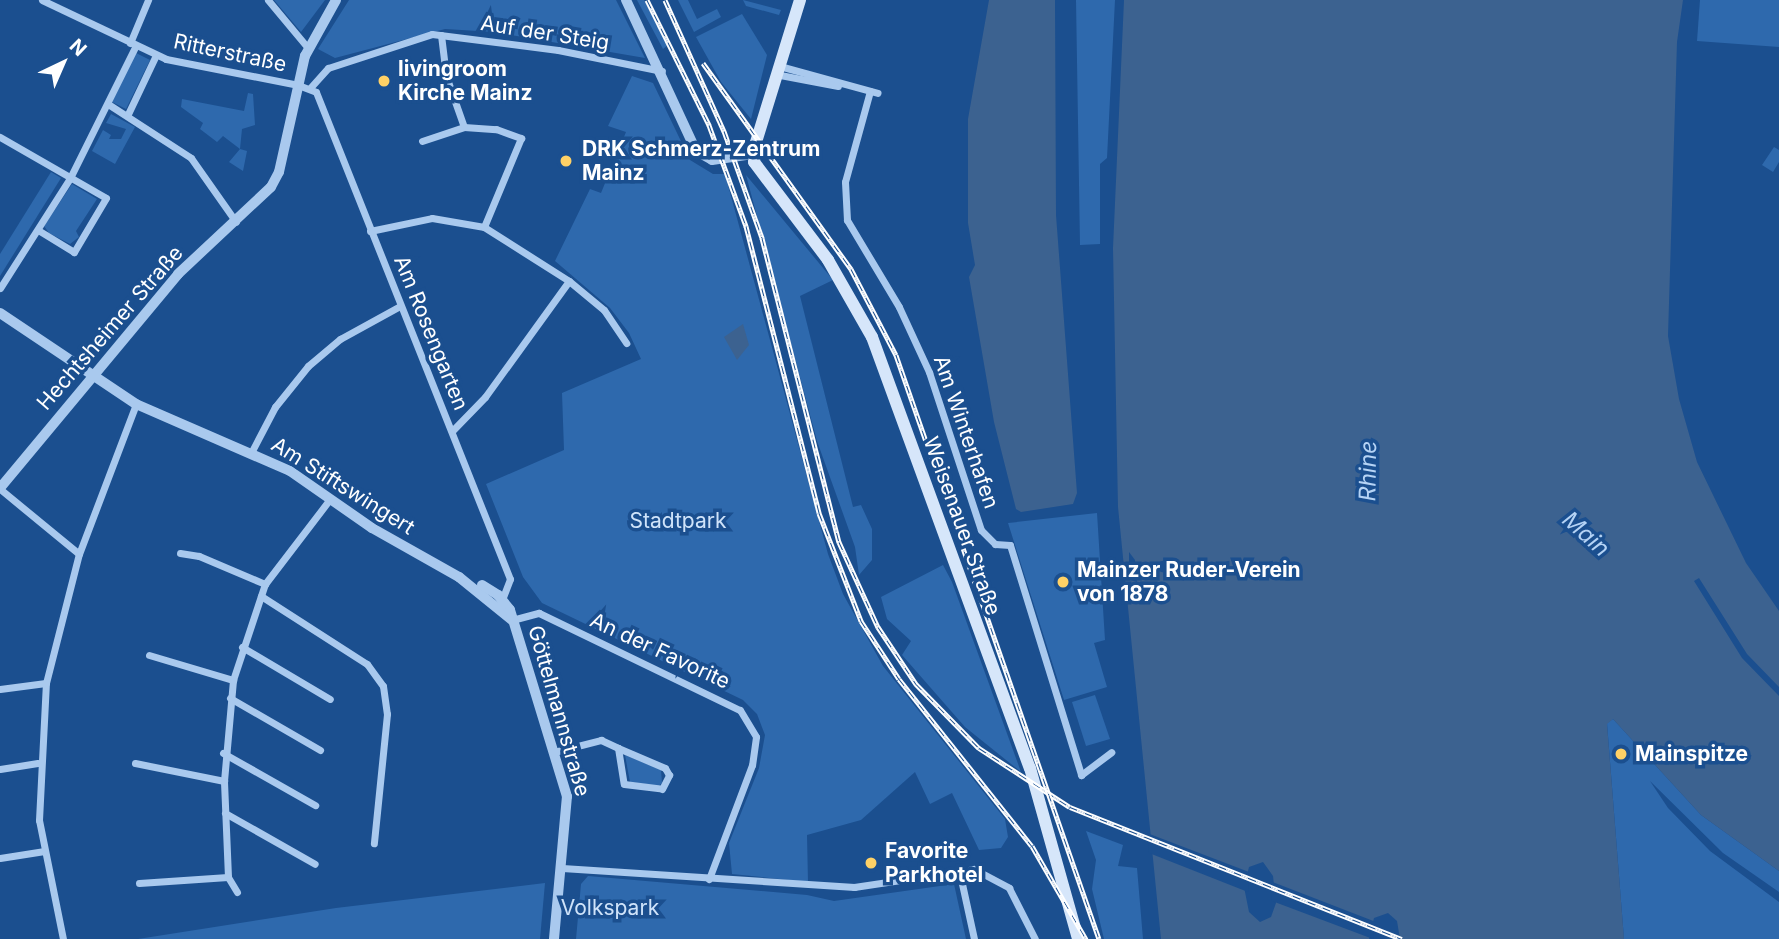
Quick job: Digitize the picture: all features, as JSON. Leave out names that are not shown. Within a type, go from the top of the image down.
[{"type":"main road","points":[[753,154],[781,71],[800,0]]},
{"type":"main road","name":"Weisenauer Straße","points":[[753,154],[759,172],[834,269],[872,337],[1034,781],[1078,939]]},
{"type":"street","name":"Ritterstraße","points":[[42,0],[156,55],[298,85]]},
{"type":"street","points":[[0,288],[70,178],[108,104],[148,0]]},
{"type":"street","points":[[268,0],[308,48]]},
{"type":"street","name":"Hechtsheimer Straße","points":[[0,489],[178,274],[261,200],[279,172],[308,48],[336,0]]},
{"type":"street","points":[[626,0],[700,154],[720,160],[753,154]]},
{"type":"street","points":[[441,35],[446,76],[464,127]]},
{"type":"street","name":"Auf der Steig","points":[[310,88],[331,66],[416,38],[441,35],[558,50],[662,71]]},
{"type":"street","points":[[128,114],[156,55]]},
{"type":"street","name":"Am Winterhafen","points":[[781,71],[874,92],[845,182],[847,220],[899,307],[929,372],[981,530],[995,544],[1010,545],[1081,775],[1111,752]]},
{"type":"street","points":[[298,85],[310,88]]},
{"type":"street","name":"Am Rosengarten","points":[[310,88],[317,95],[400,306],[453,430],[510,579],[501,603]]},
{"type":"street","points":[[108,104],[128,114],[191,158],[236,222]]},
{"type":"street","points":[[422,141],[464,127],[496,129],[521,138],[484,227]]},
{"type":"street","points":[[0,137],[106,198],[74,251],[38,230]]},
{"type":"street","points":[[370,231],[432,218],[484,227],[569,281],[604,310],[626,343]]},
{"type":"street","points":[[453,430],[485,397],[569,281]]},
{"type":"street","points":[[252,451],[275,407],[308,366],[340,339],[400,306]]},
{"type":"street","name":"Am Stiftswingert","points":[[0,313],[136,404],[252,451],[406,549],[459,577],[489,589],[501,603]]},
{"type":"street","points":[[63,939],[44,851],[38,763],[46,683],[79,554],[136,404]]},
{"type":"street","points":[[0,489],[79,554]]},
{"type":"street","points":[[237,892],[228,877],[223,781],[223,753],[233,680],[265,584],[330,499]]},
{"type":"street","points":[[180,553],[199,556],[265,584]]},
{"type":"street","points":[[261,596],[367,664],[383,687],[387,714],[374,843]]},
{"type":"street","name":"Göttelmannstraße","points":[[501,603],[512,620],[554,752],[568,809],[554,939]]},
{"type":"street","name":"An der Favorite","points":[[512,620],[540,613],[740,710],[756,737],[752,765],[709,879]]},
{"type":"street","points":[[242,647],[330,699]]},
{"type":"street","points":[[149,655],[233,680]]},
{"type":"street","points":[[0,689],[46,683]]},
{"type":"street","points":[[230,698],[320,750]]},
{"type":"street","points":[[554,752],[599,739],[665,768],[669,775],[666,784],[655,790],[624,784],[618,748]]},
{"type":"street","points":[[223,753],[315,805]]},
{"type":"street","points":[[0,769],[38,763]]},
{"type":"street","points":[[135,763],[223,781]]},
{"type":"street","points":[[225,813],[315,864]]},
{"type":"street","points":[[0,858],[44,851]]},
{"type":"street","points":[[562,868],[854,887],[959,870],[981,870],[1002,881],[1021,904],[1035,939]]},
{"type":"street","points":[[959,870],[974,939]]},
{"type":"street","points":[[139,883],[228,877]]},
{"type":"green space","points":[[274,0],[325,0],[301,32]]},
{"type":"green space","points":[[349,0],[616,0],[645,58],[494,32],[445,29],[335,58],[318,49]]},
{"type":"green space","points":[[637,0],[644,0],[668,45],[663,49]]},
{"type":"green space","points":[[678,0],[688,0],[697,19],[717,9],[721,17],[694,32]]},
{"type":"green space","points":[[743,0],[781,10],[779,15],[746,6]]},
{"type":"green space","points":[[1076,0],[1115,0],[1107,158],[1100,164],[1100,244],[1080,245]]},
{"type":"green space","points":[[1700,0],[1779,0],[1779,47],[1697,41]]},
{"type":"green space","points":[[742,14],[767,55],[751,119],[721,82],[696,37]]},
{"type":"green space","points":[[136,53],[150,60],[126,109],[112,102]]},
{"type":"green space","name":"Stadtpark","points":[[632,76],[653,83],[690,160],[713,174],[725,174],[828,554],[843,594],[883,666],[1005,819],[1008,837],[1001,848],[979,850],[952,793],[930,804],[915,772],[861,820],[807,835],[808,882],[732,874],[729,843],[759,768],[765,735],[757,714],[743,700],[542,603],[523,577],[486,484],[564,450],[562,393],[641,359],[629,333],[610,308],[555,261],[590,189],[601,193],[626,132],[608,126]]},
{"type":"green space","points":[[248,93],[253,94],[255,125],[242,129],[240,149],[223,136],[217,142],[200,129],[203,123],[181,107],[182,99],[244,111]]},
{"type":"green space","points":[[111,114],[135,127],[115,164],[92,151],[103,130],[111,135],[109,139],[121,139],[126,129],[106,123]]},
{"type":"green space","points":[[1774,147],[1779,150],[1779,162],[1773,172],[1762,165]]},
{"type":"green space","points":[[240,149],[247,151],[243,171],[229,162]]},
{"type":"green space","points":[[51,172],[61,178],[0,276],[0,254]]},
{"type":"green space","points":[[746,175],[833,280],[800,296],[853,507],[861,505],[872,529],[872,560],[859,575],[855,547],[817,441]]},
{"type":"green space","points":[[72,184],[97,199],[76,231],[79,237],[70,244],[49,233],[44,226]]},
{"type":"green space","name":"Mainzer Ruder-Verein von 1878","points":[[1097,513],[1105,640],[1094,643],[1107,687],[1064,700],[1008,523]]},
{"type":"green space","points":[[943,565],[952,582],[1021,772],[965,727],[902,655],[911,641],[887,619],[881,597]]},
{"type":"green space","points":[[1095,695],[1110,739],[1086,746],[1072,702]]},
{"type":"green space","name":"Mainspitze","points":[[1613,719],[1701,815],[1779,871],[1779,892],[1723,853],[1650,781],[1668,808],[1710,851],[1779,902],[1779,939],[1624,939],[1607,723]]},
{"type":"green space","points":[[625,755],[661,770],[662,783],[659,786],[630,782]]},
{"type":"green space","points":[[1086,831],[1123,845],[1118,866],[1137,868],[1143,939],[1104,939],[1092,889],[1096,860]]},
{"type":"green space","name":"Volkspark","points":[[588,876],[807,895],[834,901],[954,884],[966,939],[576,939],[581,884]]},
{"type":"green space","points":[[545,883],[540,939],[138,939],[336,908]]},
{"type":"water","points":[[989,0],[1055,0],[1056,215],[1077,493],[1073,504],[1021,512],[1016,509],[994,422],[969,277],[975,265],[968,223],[968,119]]},
{"type":"water","points":[[1124,0],[1683,0],[1677,42],[1668,336],[1679,399],[1697,462],[1746,563],[1779,611],[1779,687],[1747,654],[1699,578],[1694,581],[1742,658],[1779,696],[1779,871],[1701,815],[1613,719],[1607,724],[1624,939],[1400,939],[1397,921],[1388,913],[1374,918],[1369,939],[1161,939],[1118,507],[1113,248]],"holes":[[[1263,862],[1273,876],[1276,903],[1271,917],[1260,922],[1249,912],[1244,887],[1249,867]]]},
{"type":"water","points":[[743,324],[749,345],[737,360],[724,337]]},
{"type":"pier","points":[[1129,552],[1135,560],[1137,582],[1122,577],[1130,574],[1129,569],[1122,568],[1129,566]]},
{"type":"pier","points":[[1147,833],[1249,872],[1248,892],[1149,853]]},
{"type":"pier","points":[[1270,881],[1376,922],[1373,939],[1272,901]]},
{"type":"railway","points":[[647,0],[709,125],[746,226],[819,513],[861,621],[899,679],[1032,846],[1086,939]]},
{"type":"railway","points":[[665,0],[724,131],[762,238],[839,542],[878,627],[916,684],[979,748],[1070,807],[1402,939]]},
{"type":"railway","points":[[703,63],[851,269],[896,355],[1099,939]]},
{"type":"place","name":"livingroom Kirche Mainz","points":[[384,81]]},
{"type":"place","name":"DRK Schmerz-Zentrum Mainz","points":[[566,161]]},
{"type":"place","name":"Mainzer Ruder-Verein von 1878","points":[[1063,582]]},
{"type":"place","name":"Mainspitze","points":[[1621,754]]},
{"type":"place","name":"Favorite Parkhotel","points":[[871,863]]},
{"type":"water label","name":"Rhine","points":[[1368,471]]},
{"type":"water label","name":"Main","points":[[1586,534]]}]
